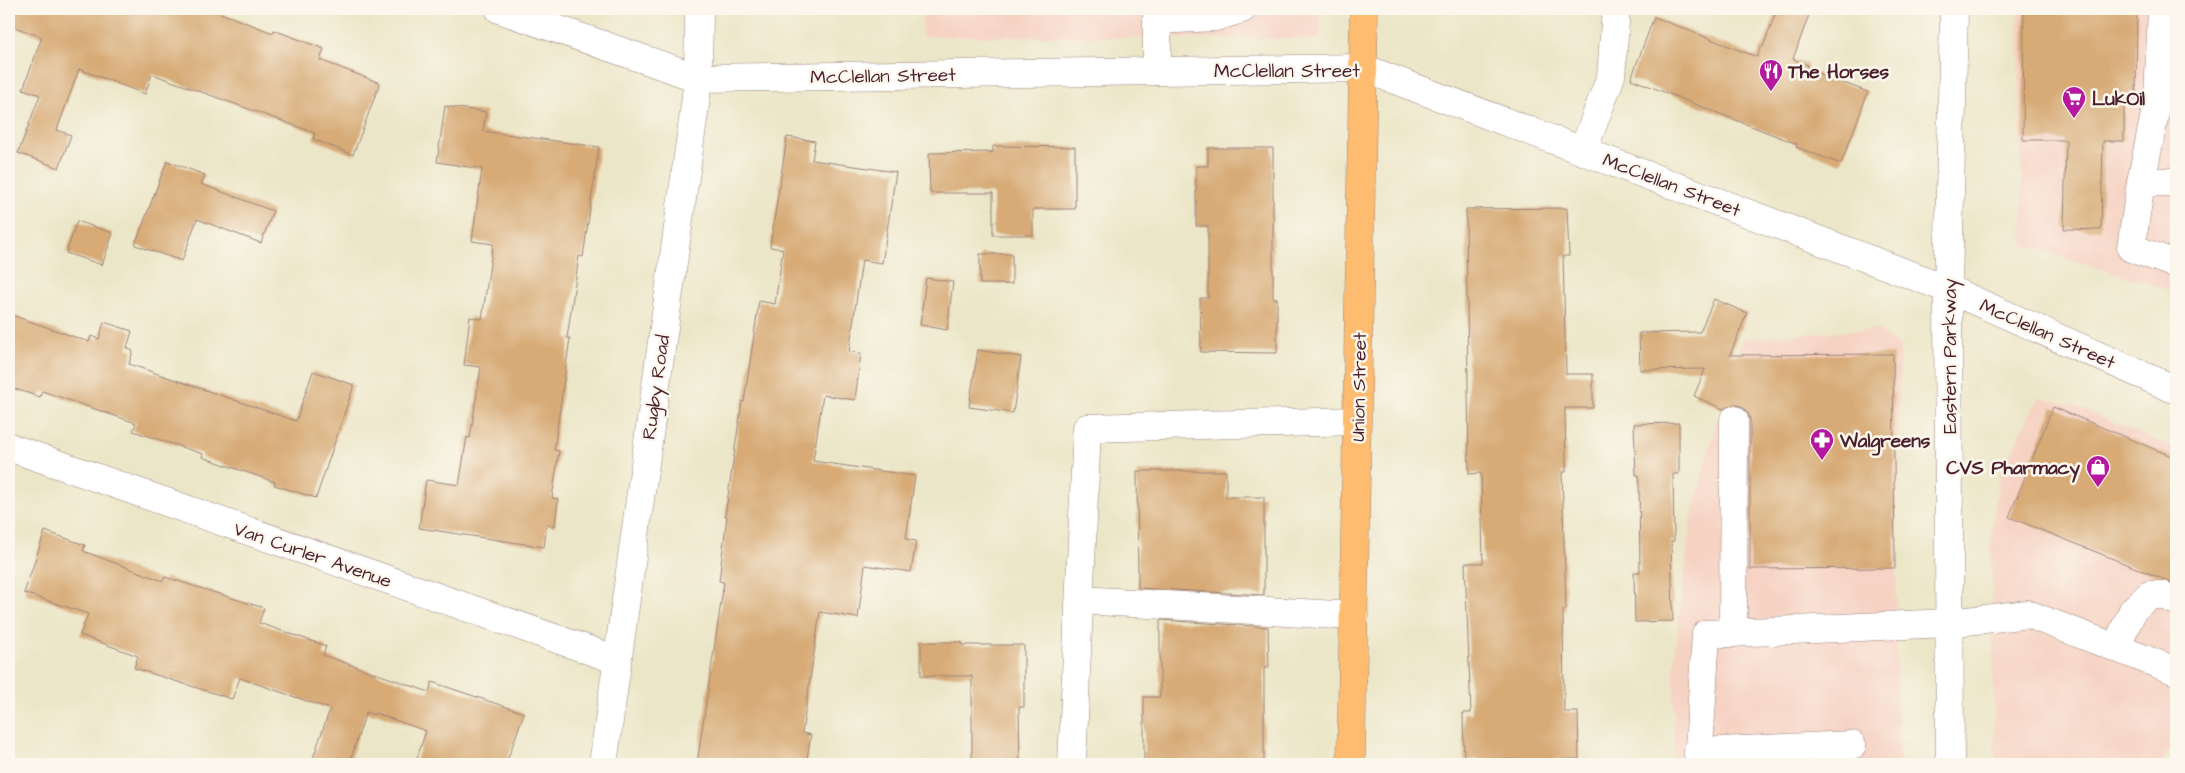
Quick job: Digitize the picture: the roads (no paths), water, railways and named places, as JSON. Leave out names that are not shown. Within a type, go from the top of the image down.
[{"type":"main road","name":"Union Street","points":[[1351,764],[1364,9]]},
{"type":"street","name":"McClellan Street","points":[[499,9],[698,78],[1363,68],[1948,289],[2176,390]]},
{"type":"street","name":"Rugby Road","points":[[603,764],[698,78],[700,9]]},
{"type":"street","points":[[1157,71],[1157,14],[1215,17],[1242,9]]},
{"type":"street","points":[[1583,151],[1611,76],[1616,9]]},
{"type":"street","name":"Eastern Parkway","points":[[1950,764],[1948,289],[1954,9]]},
{"type":"street","points":[[2162,9],[2168,82],[2158,99],[2140,182],[2131,248],[2176,264]]},
{"type":"street","points":[[2140,182],[2176,182]]},
{"type":"street","points":[[1733,633],[1734,420]]},
{"type":"street","points":[[1072,764],[1087,428],[1357,421]]},
{"type":"street","name":"Van Curler Avenue","points":[[9,447],[617,660]]},
{"type":"street","points":[[2116,648],[2133,610],[2149,595],[2162,595],[2176,601]]},
{"type":"street","points":[[1080,600],[1354,616]]},
{"type":"street","points":[[1852,745],[1698,758],[1706,634],[1949,623],[2028,614],[2176,671]]},
{"type":"place","name":"The Horses","points":[[1771,92]]},
{"type":"place","name":"LukOil","points":[[2074,119]]},
{"type":"place","name":"Walgreens","points":[[1822,461]]},
{"type":"place","name":"CVS Pharmacy","points":[[2098,488]]}]
